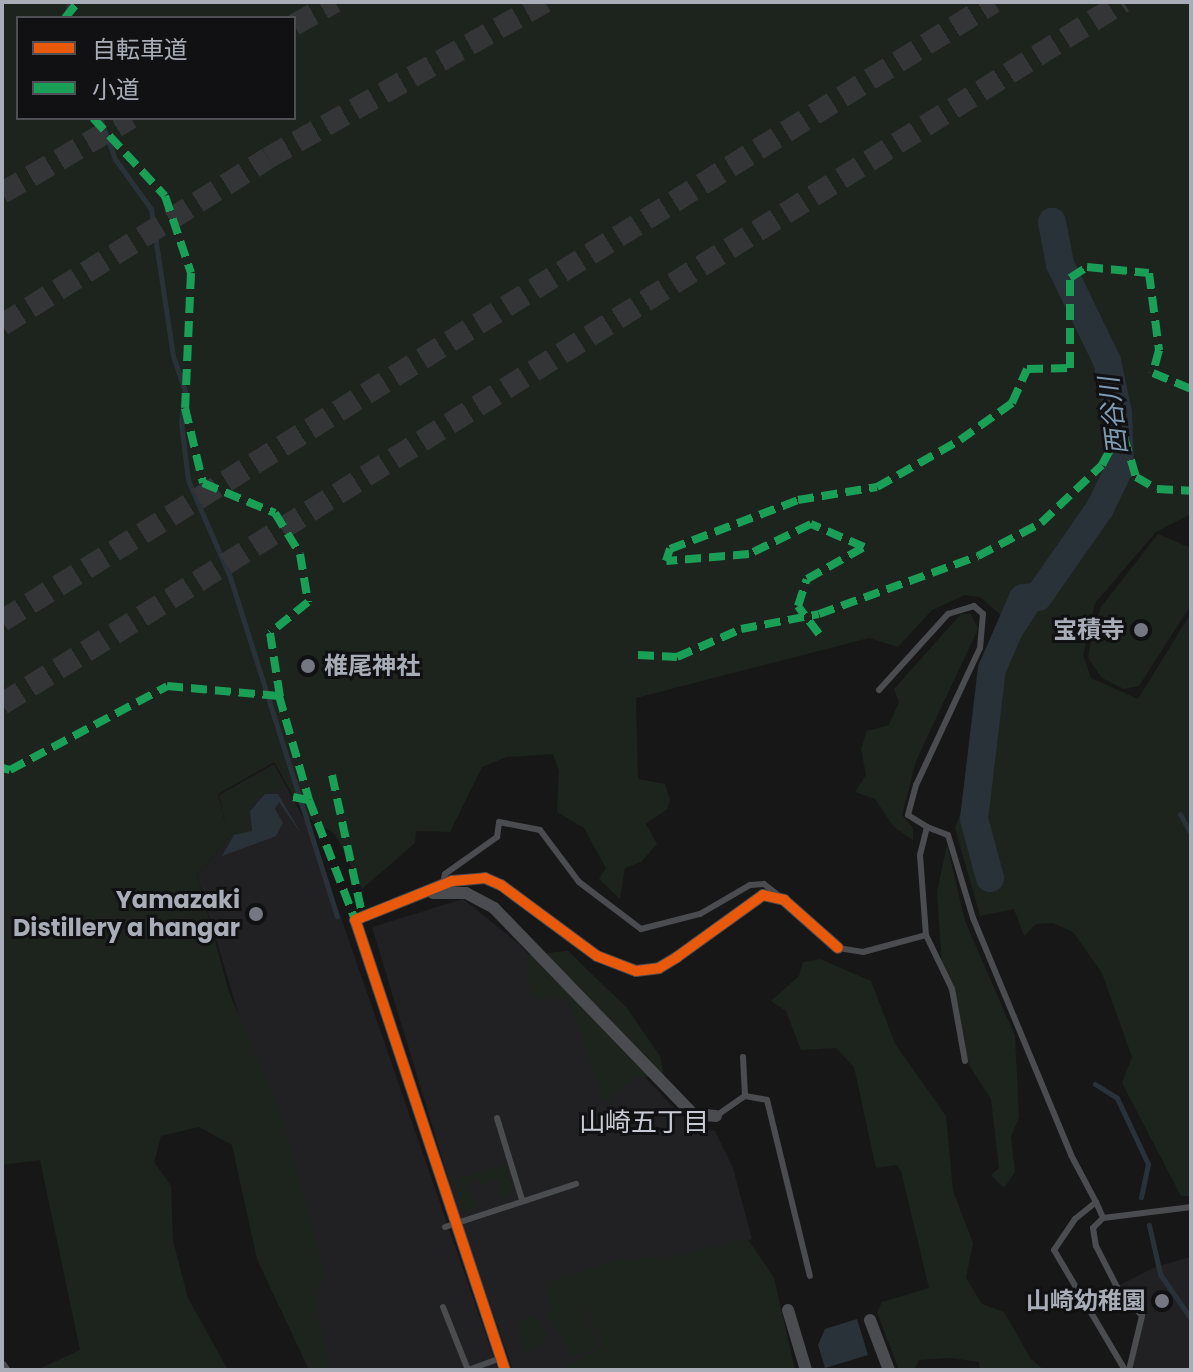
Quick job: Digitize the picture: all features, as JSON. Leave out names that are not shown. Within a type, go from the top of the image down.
[{"type":"street","points":[[503,1364],[450,1225],[355,920],[470,878],[501,885],[597,956],[647,971],[677,957],[751,900],[763,895],[784,900],[838,948]]},
{"type":"street","points":[[418,896],[466,893],[494,908],[693,1114],[716,1116]]},
{"type":"street","points":[[788,1310],[806,1370]]},
{"type":"street","points":[[870,1320],[889,1370]]},
{"type":"lane","points":[[879,690],[948,614],[974,606],[983,614],[980,648],[933,741],[908,815],[948,835],[973,918],[1071,1155],[1103,1218]]},
{"type":"lane","points":[[442,886],[445,874],[497,837],[499,822],[540,830],[579,882],[641,929],[700,914],[750,885],[764,884],[784,900]]},
{"type":"lane","points":[[927,827],[920,855],[926,935],[952,989],[965,1061]]},
{"type":"lane","points":[[838,948],[863,952],[926,935]]},
{"type":"lane","points":[[743,1057],[745,1096]]},
{"type":"lane","points":[[716,1116],[745,1096],[767,1100],[810,1276]]},
{"type":"lane","points":[[497,1118],[522,1200]]},
{"type":"lane","points":[[450,1225],[576,1184]]},
{"type":"lane","points":[[1096,1202],[1075,1219],[1054,1250],[1127,1370]]},
{"type":"lane","points":[[1127,1370],[1142,1316],[1117,1287],[1096,1246],[1093,1228],[1103,1218],[1191,1207]]},
{"type":"lane","points":[[443,1307],[468,1370],[503,1364]]},
{"type":"shaded area","points":[[2,2],[1191,2],[1191,514],[1156,532],[1095,603],[1083,655],[1091,678],[1138,699],[1191,613],[1191,1196],[1181,1196],[1122,1083],[1132,1057],[1102,973],[1073,932],[1053,923],[1036,924],[1024,936],[1014,909],[980,916],[955,828],[987,743],[987,681],[1002,616],[980,597],[965,595],[932,610],[898,647],[869,638],[636,698],[638,779],[665,784],[670,800],[667,809],[646,824],[657,844],[641,862],[625,868],[620,899],[599,879],[606,868],[584,828],[557,812],[559,771],[553,754],[507,757],[482,767],[450,832],[416,831],[415,843],[362,889],[335,834],[305,816],[274,762],[218,794],[227,832],[220,795],[273,766],[284,787],[257,798],[248,817],[252,831],[228,839],[197,875],[229,992],[281,1114],[325,1274],[315,1301],[330,1370],[309,1370],[257,1259],[232,1145],[199,1127],[161,1136],[154,1162],[171,1186],[173,1241],[188,1298],[228,1370],[37,1370],[80,1350],[40,1160],[2,1165]]},
{"type":"shaded area","name":"宝積寺","points":[[1158,534],[1191,548],[1191,605],[1139,686],[1124,689],[1102,678],[1088,658],[1093,629],[1101,607]]},
{"type":"shaded area","points":[[961,614],[971,614],[978,629],[916,761],[902,815],[913,828],[913,840],[894,827],[875,799],[855,792],[866,775],[861,749],[867,731],[889,725],[899,702],[894,689]]},
{"type":"shaded area","points":[[274,764],[312,834],[498,1370],[310,1370],[308,1247],[197,875],[228,839],[219,795]]},
{"type":"shaded area","points":[[265,794],[278,794],[302,835],[279,802],[275,809],[283,823],[276,836],[222,856],[234,835],[252,831],[250,811]]},
{"type":"shaded area","points":[[947,845],[965,921],[1015,1036],[1019,1117],[1011,1137],[1015,1172],[1004,1188],[991,1175],[999,1168],[991,1099],[969,1065],[942,967],[937,892]]},
{"type":"shaded area","points":[[463,899],[519,944],[693,1128],[715,1131],[733,1168],[752,1239],[643,1276],[616,1370],[513,1370],[464,1231],[372,927]]},
{"type":"shaded area","points":[[568,951],[627,1008],[660,1056],[664,1076],[633,1078],[608,1101],[603,1098],[568,998],[541,1000],[531,995],[526,955]]},
{"type":"shaded area","points":[[820,959],[871,981],[895,1044],[946,1116],[953,1191],[973,1243],[966,1278],[982,1304],[1004,1312],[1031,1359],[1044,1370],[980,1370],[979,1362],[951,1358],[919,1360],[914,1370],[899,1370],[877,1312],[882,1302],[929,1288],[901,1171],[897,1165],[876,1168],[854,1067],[836,1048],[801,1050],[786,1011],[771,1001],[799,976],[803,962]]},
{"type":"shaded area","points":[[507,1165],[513,1186],[509,1194],[500,1199],[501,1183],[495,1178],[482,1187],[479,1179],[464,1184],[478,1206],[462,1212],[452,1180]]},
{"type":"shaded area","points":[[747,1238],[774,1278],[795,1370],[560,1370],[603,1347],[581,1296],[598,1348],[573,1356],[546,1312],[552,1309],[544,1283],[572,1273],[576,1282],[574,1273],[619,1260],[677,1256]]},
{"type":"shaded area","name":"山崎幼稚園","points":[[1191,1257],[1191,1370],[1135,1370],[1132,1363],[1145,1316],[1120,1285],[1155,1267]]},
{"type":"shaded area","points":[[535,1316],[548,1335],[540,1346],[523,1353],[519,1322]]},
{"type":"shaded area","points":[[857,1319],[868,1355],[825,1368],[818,1345],[825,1329]]},
{"type":"waterway","points":[[66,16],[69,2]]},
{"type":"waterway","points":[[101,120],[115,159],[151,209],[173,356],[185,391],[181,422],[188,480],[230,577],[337,917]]},
{"type":"waterway","name":"西谷川","points":[[990,878],[974,819],[992,669],[1023,598],[1038,597],[1100,508],[1120,467],[1118,413],[1107,361],[1060,264],[1052,222]]},
{"type":"waterway","name":"西谷川","points":[[990,679],[1037,607],[1038,597]]},
{"type":"waterway","points":[[1180,814],[1191,834]]},
{"type":"waterway","points":[[1095,1084],[1117,1098],[1148,1164],[1141,1197]]},
{"type":"waterway","points":[[1149,1225],[1160,1274],[1191,1319]]},
{"type":"tunnel","points":[[296,24],[335,2]]},
{"type":"tunnel","points":[[2,325],[268,158],[545,2]]},
{"type":"tunnel","points":[[2,621],[994,2]]},
{"type":"tunnel","points":[[2,704],[1123,2]]},
{"type":"tunnel","points":[[2,193],[128,120]]},
{"type":"marked path","points":[[67,16],[78,2]]},
{"type":"marked path","points":[[95,120],[165,196],[191,273],[185,408],[203,483],[275,513],[300,554],[308,602],[270,633],[280,697]]},
{"type":"marked path","points":[[819,634],[798,606],[807,579],[864,547],[811,524],[749,554],[666,561],[670,549],[798,500],[877,487],[960,440],[1012,403],[1027,369],[1070,368],[1070,278],[1087,267],[1149,273],[1159,350],[1153,373],[1191,389]]},
{"type":"marked path","points":[[638,655],[677,657],[741,629],[819,614],[978,556],[1041,523],[1102,465],[1117,437],[1124,437],[1136,477],[1157,489],[1191,491]]},
{"type":"marked path","points":[[2,768],[10,770],[167,686],[279,696],[309,800],[355,920]]},
{"type":"marked path","points":[[332,775],[362,914]]},
{"type":"marked path","points":[[293,797],[309,800]]},
{"type":"cycle path","points":[[505,1370],[355,920],[452,881],[485,878],[501,885],[597,956],[636,971],[659,968],[763,895],[784,900],[838,948]]},
{"type":"place","name":"宝積寺","points":[[1141,630]]},
{"type":"place","name":"椎尾神社","points":[[308,666]]},
{"type":"place","name":"Yamazaki Distillery a hangar","points":[[256,914]]},
{"type":"place","name":"山崎幼稚園","points":[[1162,1301]]},
{"type":"district","name":"山崎五丁目","points":[[644,1123]]}]
